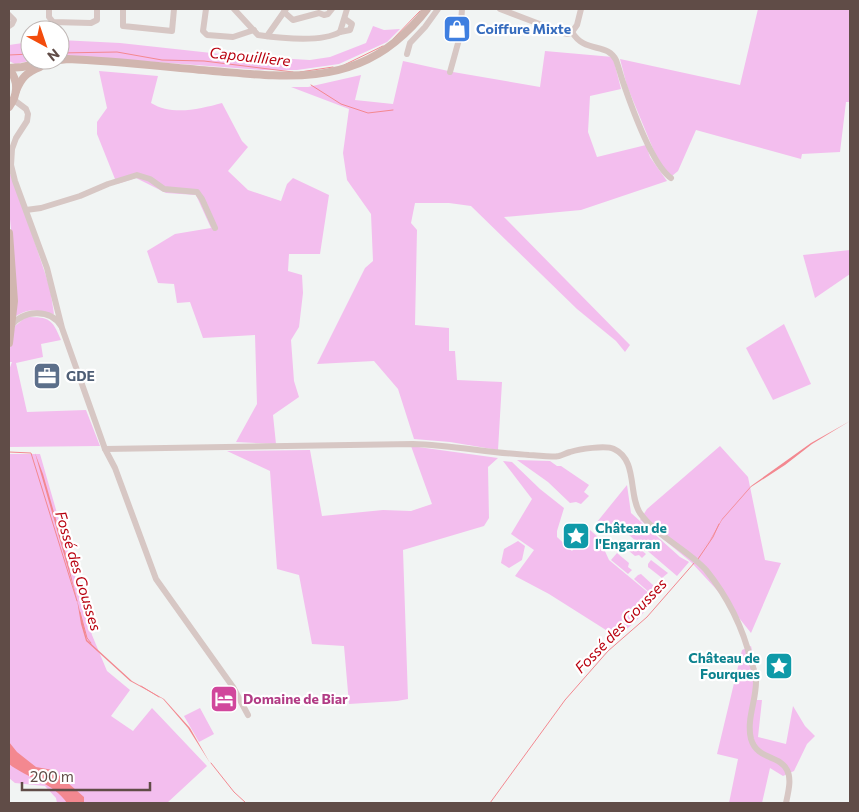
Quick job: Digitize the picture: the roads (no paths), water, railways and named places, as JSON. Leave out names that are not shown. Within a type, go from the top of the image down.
[{"type":"main road","points":[[70,60],[257,74],[296,76],[320,74],[352,66],[386,50],[427,9]]},
{"type":"main road","points":[[9,68],[15,79],[16,91]]},
{"type":"main road","points":[[11,104],[22,78],[33,70]]},
{"type":"main road","points":[[9,232],[13,282],[9,343]]},
{"type":"street","points":[[48,9],[49,17],[53,22],[91,23],[97,20],[97,9]]},
{"type":"street","points":[[123,9],[123,26],[172,31],[174,9]]},
{"type":"street","points":[[206,9],[204,31],[207,35],[232,37],[254,30]]},
{"type":"street","points":[[234,9],[258,35],[304,39],[350,30],[352,24],[344,19],[345,10]]},
{"type":"street","points":[[267,36],[284,10],[293,20],[319,13],[328,14],[332,9]]},
{"type":"street","points":[[407,54],[410,42],[425,27],[438,9]]},
{"type":"street","points":[[450,72],[460,36],[462,9]]},
{"type":"street","points":[[500,9],[568,34],[578,25],[581,9]]},
{"type":"street","points":[[9,15],[14,20],[9,26]]},
{"type":"street","points":[[572,32],[582,44],[607,50],[615,58],[653,157],[671,178]]},
{"type":"street","points":[[11,104],[26,109],[28,114],[27,121],[14,144],[11,157],[15,181],[47,268],[62,328],[156,579],[233,687],[248,715]]},
{"type":"street","points":[[26,210],[41,208],[80,196],[108,184],[137,175],[150,179],[164,189],[197,192],[215,228]]},
{"type":"street","points":[[56,319],[58,311]]},
{"type":"street","points":[[11,326],[19,318],[32,314],[42,314],[56,319],[62,328]]},
{"type":"street","points":[[106,449],[413,444],[440,445],[496,453],[559,456],[570,452],[606,447],[613,448],[625,458],[631,474],[636,506],[644,518],[704,568],[727,600],[744,640],[756,679],[751,738],[756,749],[762,755],[782,764],[788,770],[789,787],[786,803]]},
{"type":"waterway","name":"Capouilliere","points":[[393,39],[420,11]]},
{"type":"waterway","name":"Capouilliere","points":[[344,65],[383,46]]},
{"type":"waterway","name":"Capouilliere","points":[[70,53],[117,52],[162,60],[204,61],[293,72]]},
{"type":"waterway","name":"Capouilliere","points":[[9,55],[20,54]]},
{"type":"waterway","name":"Capouilliere","points":[[300,72],[333,67]]},
{"type":"waterway","name":"Capouilliere","points":[[311,85],[341,104],[368,113],[393,110]]},
{"type":"waterway","name":"Fossé des Gousses","points":[[9,452],[31,453],[77,601]]},
{"type":"waterway","name":"Fossé des Gousses","points":[[698,559],[713,537],[719,524]]},
{"type":"waterway","name":"Fossé des Gousses","points":[[490,803],[565,700],[608,651],[647,617],[695,562]]},
{"type":"waterway","name":"Fossé des Gousses","points":[[80,612],[87,638],[91,643]]},
{"type":"waterway","name":"Fossé des Gousses","points":[[141,686],[159,697]]},
{"type":"waterway","name":"Fossé des Gousses","points":[[211,763],[234,792],[246,803]]},
{"type":"place","name":"Coiffure Mixte","points":[[457,29]]},
{"type":"place","name":"GDE","points":[[47,376]]},
{"type":"place","name":"Château de l'Engarran","points":[[576,536]]},
{"type":"place","name":"Château de Fourques","points":[[779,666]]},
{"type":"place","name":"Domaine de Biar","points":[[224,699]]}]
